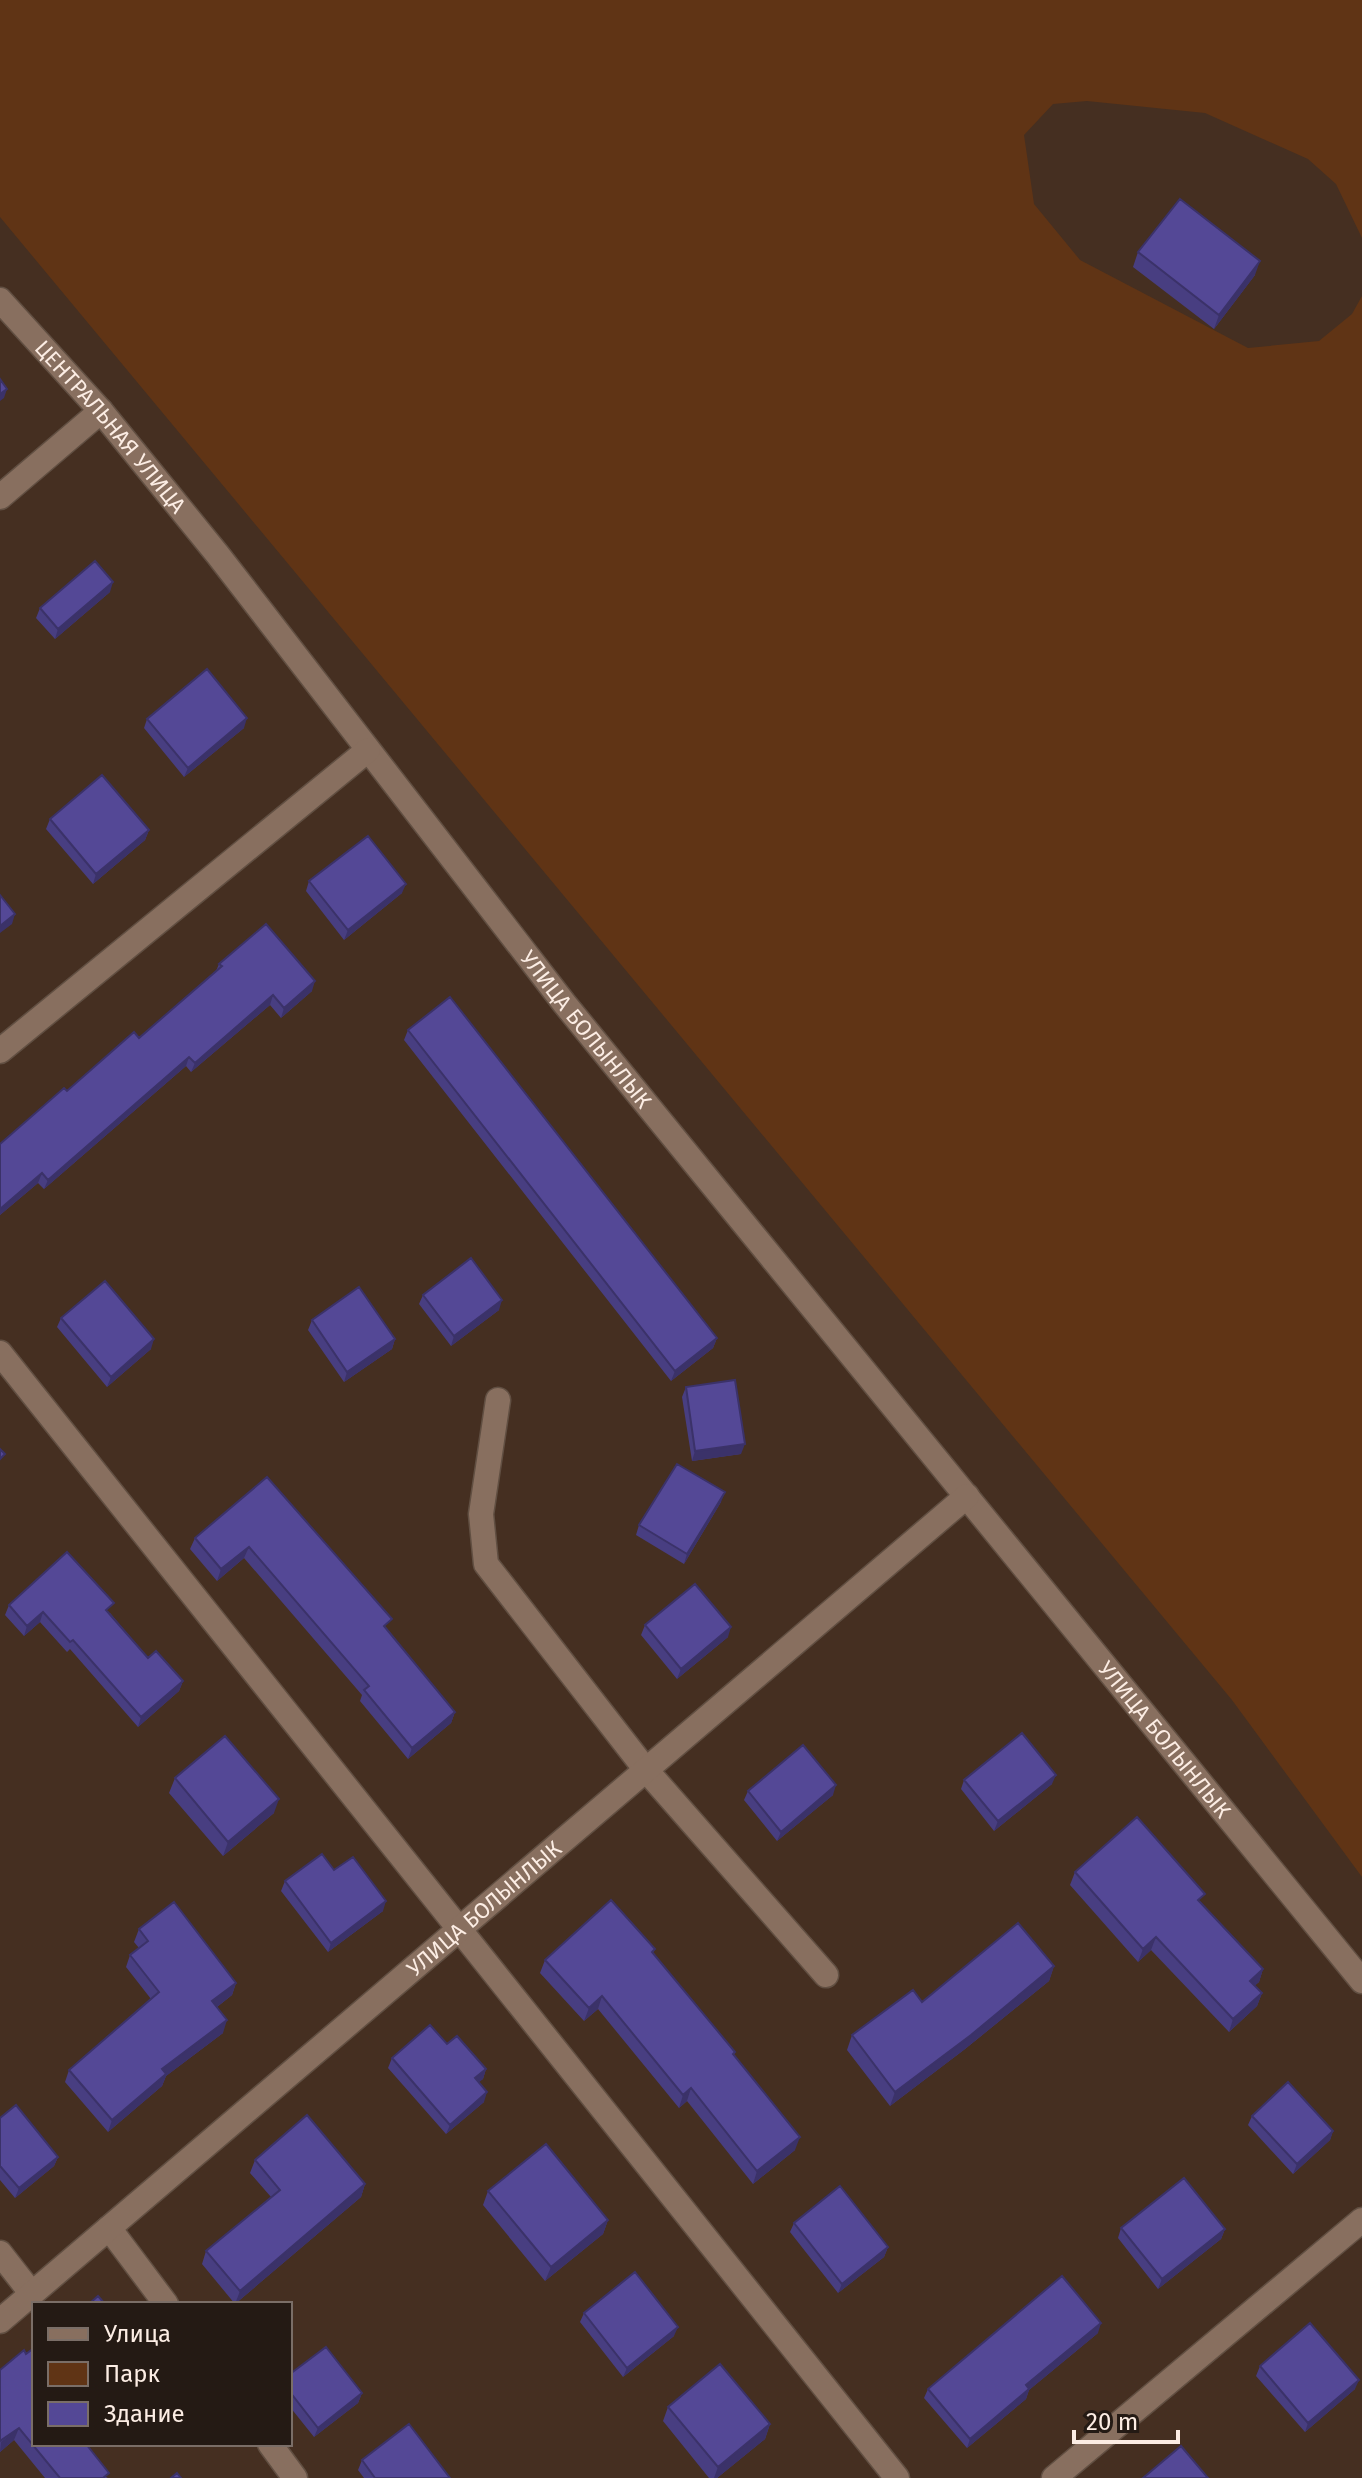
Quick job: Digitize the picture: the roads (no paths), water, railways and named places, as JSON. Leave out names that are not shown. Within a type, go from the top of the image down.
[{"type":"street","name":"ЦЕНТРАЛЬНАЯ УЛИЦА","points":[[0,300],[101,411],[218,555]]},
{"type":"street","points":[[0,497],[101,411]]},
{"type":"street","name":"УЛИЦА БОЛЫНЛЫК","points":[[218,555],[564,1003],[1362,1981]]},
{"type":"street","points":[[0,1051],[368,750]]},
{"type":"street","points":[[0,1353],[897,2478]]},
{"type":"street","points":[[498,1400],[481,1514],[486,1564],[646,1770],[826,1975]]},
{"type":"street","name":"УЛИЦА БОЛЫНЛЫК","points":[[0,2321],[967,1496]]},
{"type":"street","points":[[1054,2478],[1362,2220]]},
{"type":"street","points":[[109,2228],[164,2302]]},
{"type":"street","points":[[0,2253],[32,2294]]},
{"type":"street","points":[[271,2446],[295,2478]]}]
